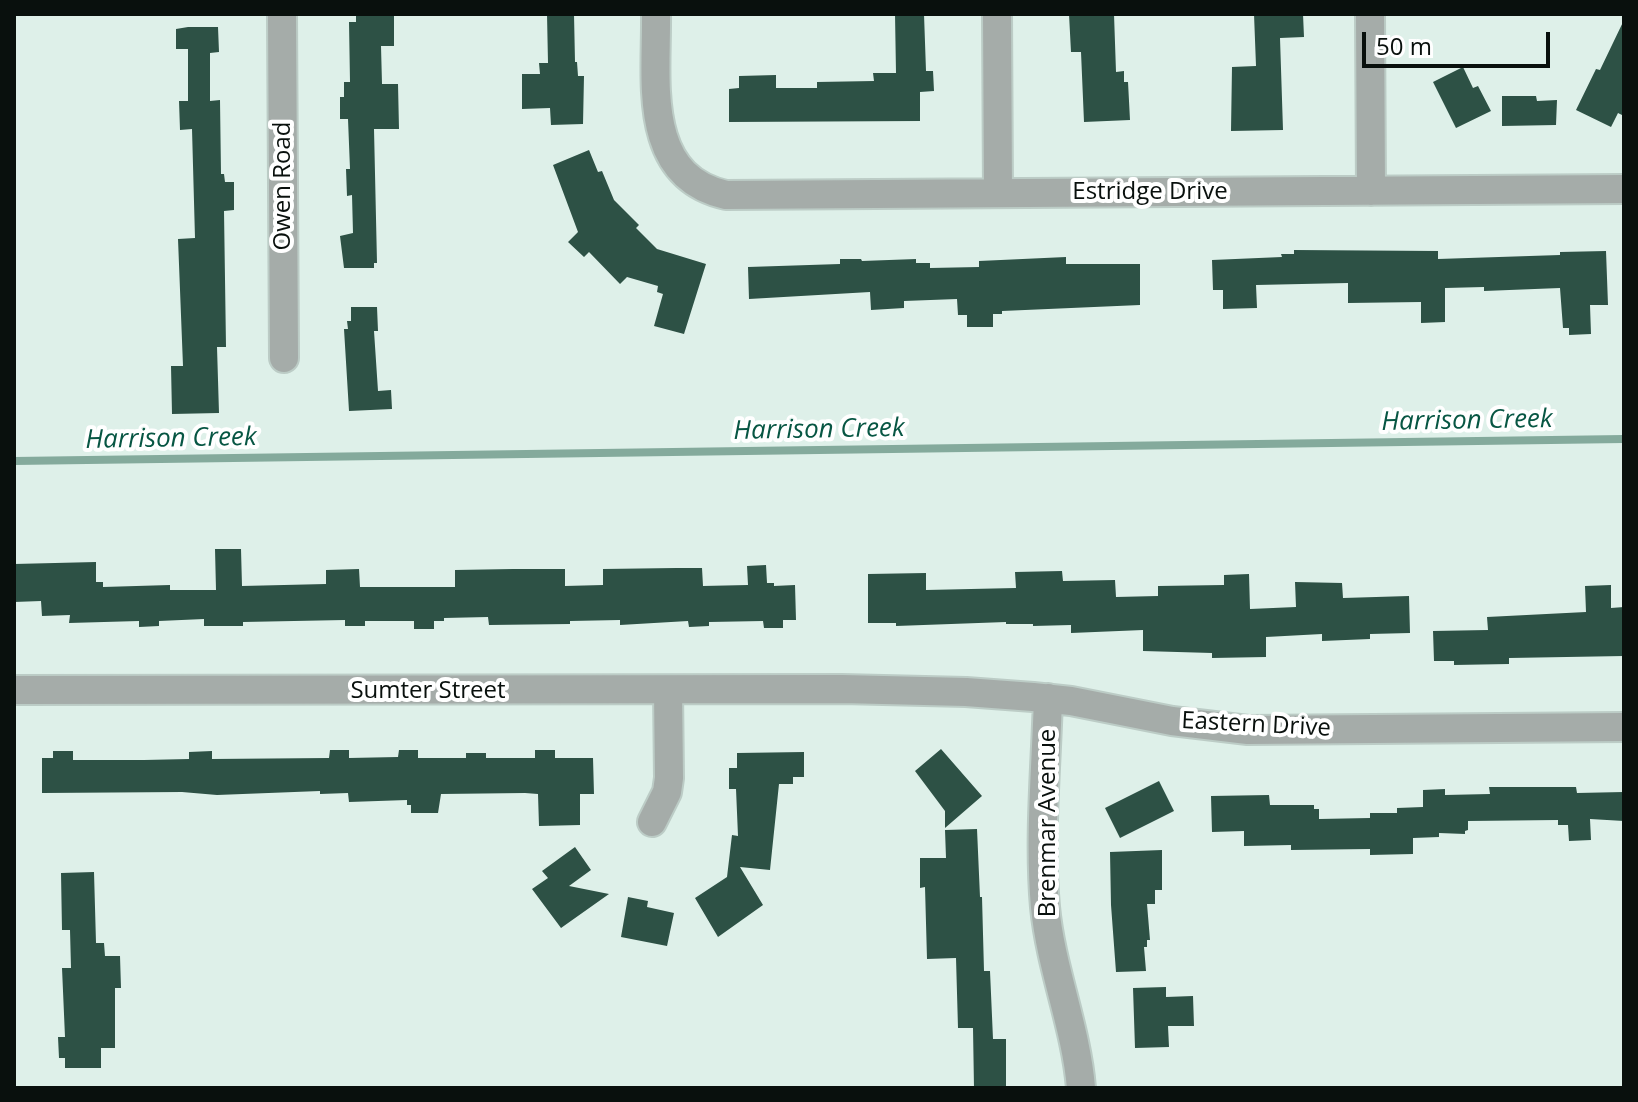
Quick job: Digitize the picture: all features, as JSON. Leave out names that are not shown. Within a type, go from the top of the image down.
[{"type":"street","name":"Owen Road","points":[[282,14],[284,358]]},
{"type":"street","name":"Estridge Drive","points":[[656,14],[660,128],[674,161],[702,187],[714,192],[748,196],[1624,189]]},
{"type":"street","points":[[997,14],[998,193]]},
{"type":"street","points":[[1370,14],[1371,191]]},
{"type":"street","name":"Sumter Street","points":[[14,690],[842,689]]},
{"type":"street","name":"Eastern Drive","points":[[842,689],[966,692],[1048,698],[1172,721],[1248,730],[1624,727]]},
{"type":"street","points":[[652,822],[667,792],[669,778],[668,691]]},
{"type":"street","name":"Brenmar Avenue","points":[[1048,698],[1043,865],[1045,908],[1081,1088]]},
{"type":"building","points":[[356,14],[394,14],[394,46],[381,46],[382,84],[398,84],[399,129],[374,129],[377,263],[374,263],[374,268],[344,268],[340,236],[353,233],[352,195],[347,196],[346,169],[350,169],[348,119],[340,119],[340,97],[344,97],[344,82],[350,82],[349,22],[356,22]]},
{"type":"building","points":[[547,14],[574,14],[575,62],[578,76],[584,76],[583,124],[551,125],[550,108],[522,109],[522,74],[540,74],[539,63],[548,63]]},
{"type":"building","points":[[895,14],[924,14],[926,71],[933,71],[934,91],[920,92],[920,121],[729,122],[729,89],[739,88],[739,76],[776,75],[776,88],[817,88],[817,82],[874,81],[873,73],[896,73]]},
{"type":"building","points":[[1069,14],[1114,14],[1116,72],[1124,71],[1124,82],[1128,82],[1130,120],[1084,122],[1081,52],[1071,52]]},
{"type":"building","points":[[1254,14],[1303,14],[1304,37],[1280,38],[1283,130],[1231,131],[1232,67],[1256,66]]},
{"type":"building","points":[[1624,20],[1624,116],[1618,113],[1611,127],[1576,110]]},
{"type":"building","points":[[218,27],[219,52],[210,53],[210,101],[220,100],[221,174],[224,174],[225,182],[234,182],[234,210],[224,211],[226,347],[217,347],[219,413],[172,414],[171,366],[183,366],[178,239],[195,238],[192,129],[180,130],[179,101],[188,101],[188,49],[176,49],[176,29]]},
{"type":"building","points":[[1463,67],[1473,88],[1478,86],[1491,111],[1456,128],[1433,82]]},
{"type":"building","points":[[1502,96],[1536,96],[1537,101],[1557,100],[1556,125],[1502,126]]},
{"type":"building","points":[[589,150],[614,200],[657,249],[706,264],[684,334],[654,326],[663,294],[657,292],[658,286],[627,277],[620,284],[589,252],[584,257],[568,242],[578,232],[553,165]]},
{"type":"building","points":[[1294,250],[1438,251],[1438,259],[1606,251],[1608,305],[1590,305],[1591,334],[1569,335],[1569,328],[1563,328],[1560,288],[1484,291],[1484,287],[1445,288],[1445,322],[1421,323],[1421,302],[1348,303],[1348,283],[1256,285],[1257,308],[1223,309],[1223,290],[1213,290],[1212,260],[1282,257],[1281,254],[1294,254]]},
{"type":"building","points":[[1066,257],[1066,264],[1140,264],[1140,305],[1002,311],[1002,314],[993,314],[993,327],[967,327],[967,315],[958,315],[957,299],[904,301],[904,308],[871,310],[870,292],[749,299],[748,267],[840,264],[840,259],[916,259],[916,263],[930,263],[930,268],[979,267],[979,261]]},
{"type":"building","points":[[351,307],[377,307],[378,331],[374,331],[378,391],[391,390],[392,409],[349,411],[344,329],[348,329],[347,321],[351,321]]},
{"type":"building","points":[[215,549],[241,549],[242,586],[326,584],[326,570],[359,569],[360,587],[455,587],[455,570],[513,569],[565,569],[565,586],[603,585],[603,569],[676,568],[702,568],[703,586],[748,585],[747,566],[766,565],[767,583],[774,583],[774,586],[795,585],[796,620],[783,620],[783,628],[764,628],[763,621],[709,622],[709,626],[689,627],[688,621],[620,625],[620,620],[489,625],[488,617],[444,618],[444,621],[434,621],[434,629],[414,629],[414,621],[365,621],[365,626],[345,626],[345,620],[204,626],[204,619],[159,621],[159,626],[139,627],[139,621],[69,623],[70,615],[42,616],[41,601],[14,602],[14,564],[96,562],[96,582],[103,582],[103,587],[170,585],[170,590],[216,590]]},
{"type":"building","points":[[1062,571],[1063,581],[1115,580],[1116,597],[1158,596],[1158,586],[1224,585],[1224,575],[1249,574],[1250,609],[1296,607],[1295,582],[1342,583],[1343,598],[1409,596],[1410,633],[1370,634],[1370,639],[1322,641],[1322,634],[1266,637],[1266,657],[1212,658],[1212,653],[1143,651],[1143,630],[1071,633],[1071,625],[1033,626],[1006,622],[896,626],[896,623],[868,623],[868,574],[926,573],[926,590],[1016,588],[1015,572]]},
{"type":"building","points":[[1611,585],[1611,608],[1624,607],[1624,656],[1509,658],[1509,664],[1454,665],[1454,661],[1434,661],[1433,631],[1488,630],[1487,617],[1586,612],[1585,586]]},
{"type":"building","points":[[941,749],[982,796],[945,828],[945,811],[915,771]]},
{"type":"building","points":[[330,750],[349,750],[349,758],[398,757],[399,750],[418,750],[418,758],[466,758],[466,753],[486,753],[486,758],[535,758],[535,750],[555,750],[555,758],[593,758],[594,794],[580,794],[580,825],[539,826],[538,794],[525,793],[441,794],[438,813],[411,813],[407,800],[349,802],[348,793],[320,794],[320,791],[217,795],[182,792],[42,793],[42,758],[53,758],[53,751],[73,751],[73,760],[144,760],[189,759],[189,752],[212,751],[212,759],[329,758]]},
{"type":"building","points":[[804,752],[804,777],[793,777],[793,784],[779,784],[770,870],[740,867],[763,905],[718,937],[695,898],[727,877],[732,835],[738,836],[736,789],[729,789],[729,768],[737,768],[737,753]]},
{"type":"building","points":[[1159,781],[1174,811],[1120,838],[1105,808]]},
{"type":"building","points":[[1489,787],[1576,787],[1577,793],[1624,792],[1624,821],[1590,819],[1591,840],[1569,841],[1568,825],[1558,825],[1558,820],[1468,821],[1465,834],[1439,833],[1439,837],[1413,838],[1413,854],[1370,855],[1370,849],[1291,850],[1291,845],[1244,846],[1244,831],[1212,832],[1211,796],[1269,795],[1270,805],[1314,805],[1314,809],[1319,809],[1319,819],[1370,818],[1370,813],[1397,813],[1397,808],[1423,807],[1423,790],[1445,789],[1445,795],[1490,794]]},
{"type":"building","points":[[977,829],[984,971],[990,971],[993,1039],[1006,1039],[1006,1088],[974,1088],[973,1028],[958,1028],[956,958],[927,959],[925,887],[920,888],[920,858],[946,858],[945,830]]},
{"type":"building","points":[[575,847],[591,870],[569,886],[609,894],[561,928],[532,889],[548,878],[542,871]]},
{"type":"building","points":[[1162,850],[1162,890],[1155,890],[1155,904],[1147,904],[1150,940],[1144,947],[1146,971],[1116,972],[1110,852]]},
{"type":"building","points":[[94,872],[96,943],[104,943],[105,956],[120,956],[121,988],[115,988],[115,1048],[101,1048],[101,1068],[65,1068],[65,1058],[59,1058],[58,1037],[65,1037],[62,968],[71,968],[70,930],[62,930],[61,873]]},
{"type":"building","points":[[628,897],[648,901],[647,907],[674,913],[667,946],[621,937]]},
{"type":"building","points":[[1166,987],[1166,997],[1193,996],[1194,1026],[1168,1026],[1169,1047],[1135,1048],[1133,988]]},
{"type":"waterway","name":"Harrison Creek","points":[[14,461],[1624,439]]}]
